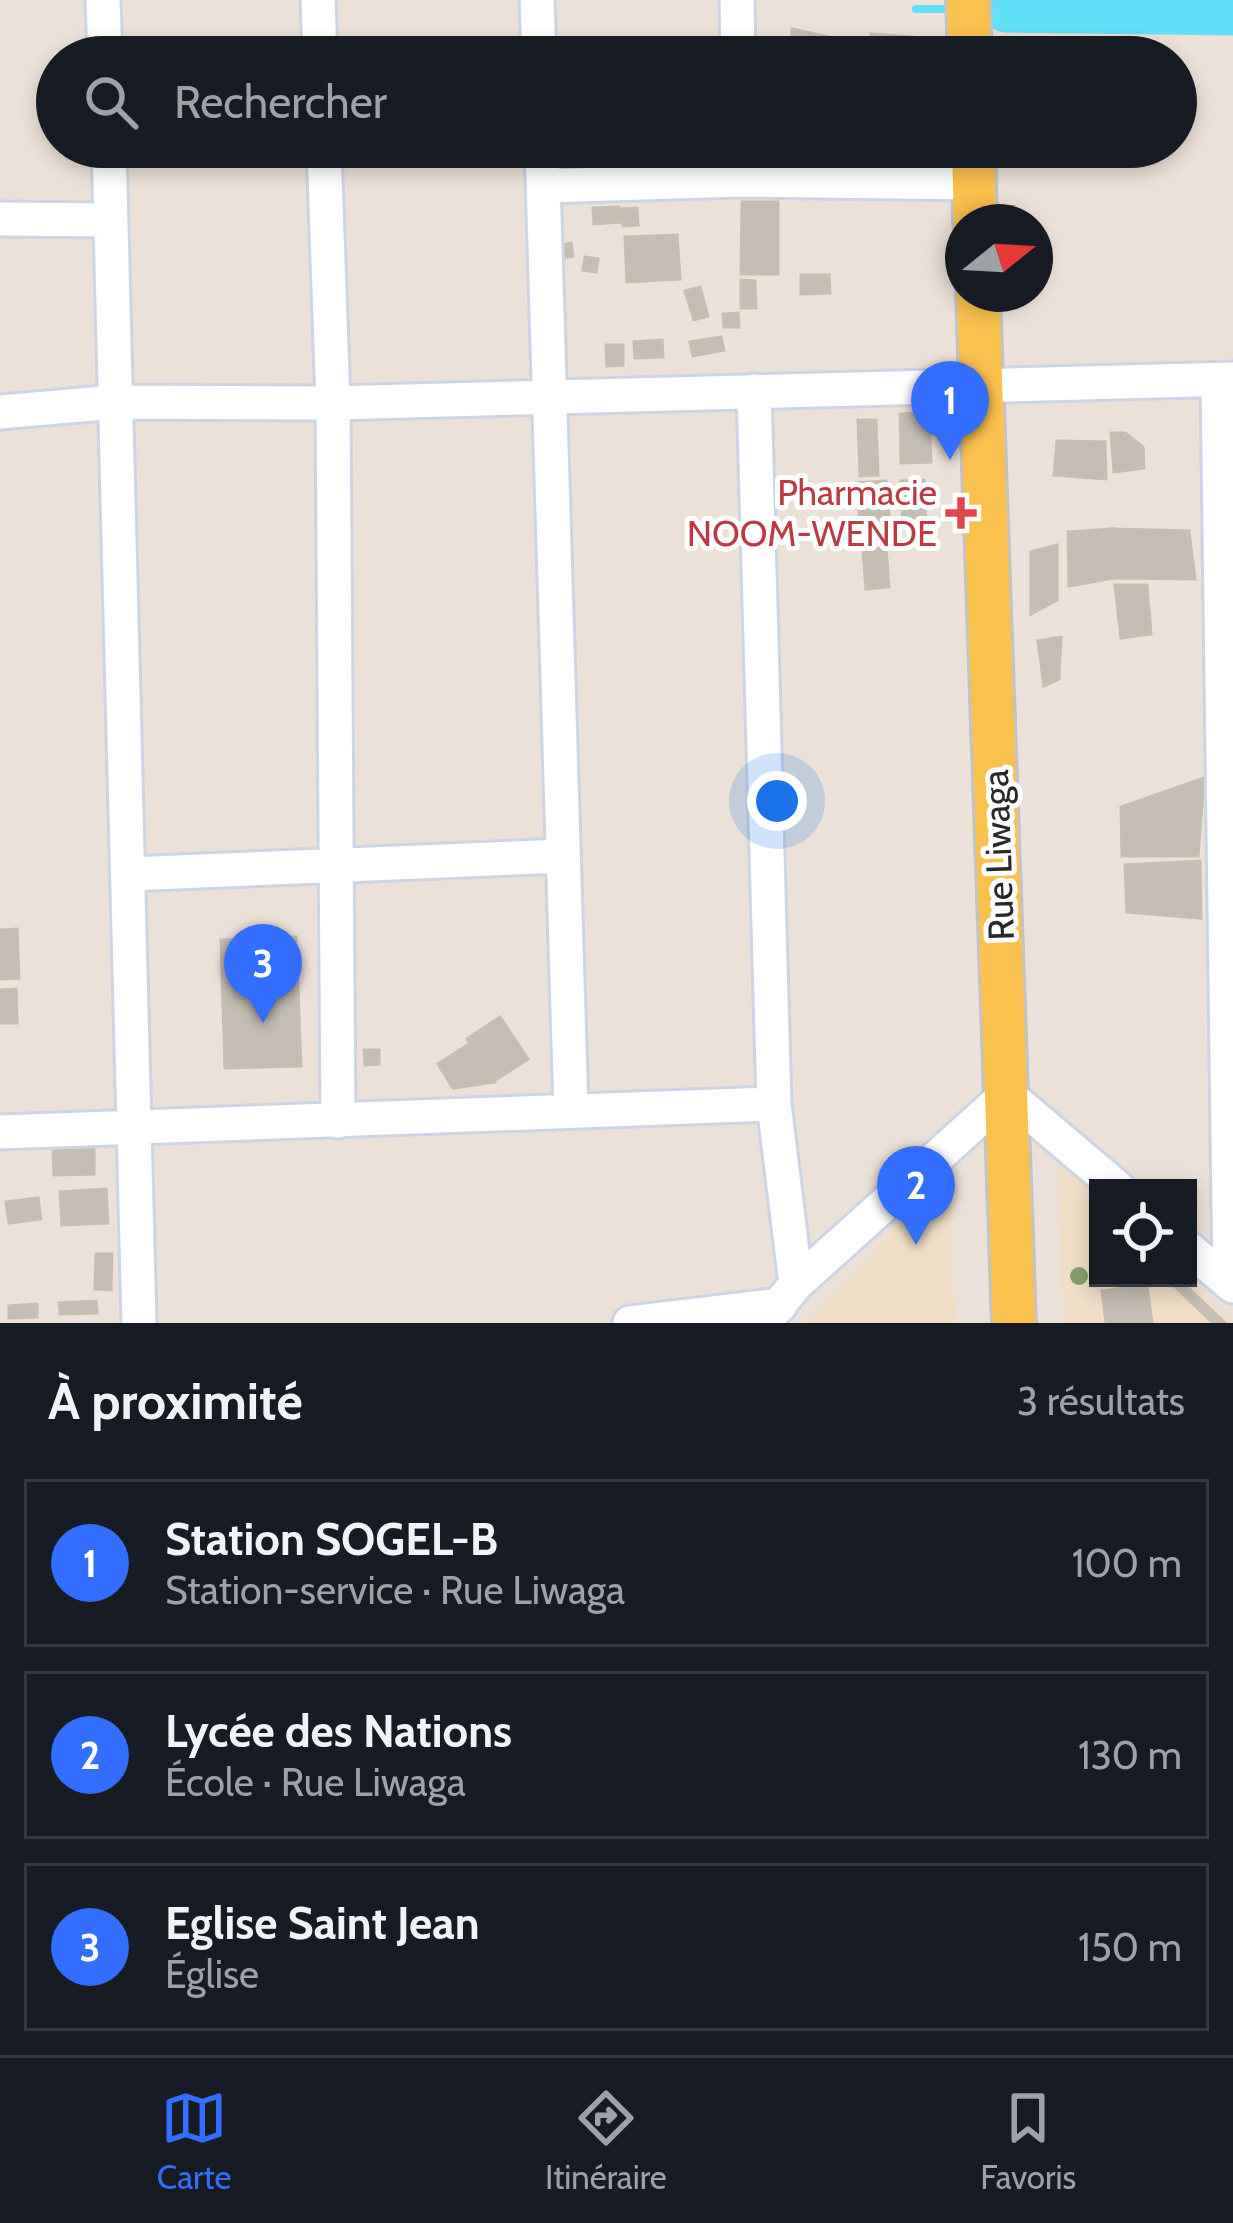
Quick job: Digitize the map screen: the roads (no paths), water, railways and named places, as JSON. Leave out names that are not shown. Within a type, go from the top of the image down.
[{"type":"main road","points":[[968,0],[969,36]]},
{"type":"main road","name":"Rue Liwaga","points":[[979,312],[1014,1323]]},
{"type":"street","points":[[103,0],[104,36]]},
{"type":"street","points":[[318,0],[319,36]]},
{"type":"street","points":[[537,0],[538,36]]},
{"type":"street","points":[[737,0],[738,36]]},
{"type":"street","points":[[110,168],[139,1323]]},
{"type":"street","points":[[325,168],[333,403],[338,1120]]},
{"type":"street","points":[[543,168],[572,1111]]},
{"type":"street","points":[[544,186],[705,168]]},
{"type":"street","points":[[788,168],[974,184]]},
{"type":"street","points":[[0,219],[112,220]]},
{"type":"street","points":[[0,412],[115,402],[333,403],[922,384],[981,388],[1226,380],[1232,1285]]},
{"type":"street","points":[[754,391],[780,1304]]},
{"type":"street","points":[[129,874],[563,856]]},
{"type":"street","points":[[630,1323],[780,1304],[1007,1094],[1107,1179]]},
{"type":"street","points":[[0,1132],[774,1104]]},
{"type":"street","points":[[1197,1256],[1232,1285]]},
{"type":"waterway","points":[[916,9],[946,9]]},
{"type":"waterway","points":[[1006,10],[1233,13]]},
{"type":"place","name":"Station SOGEL-B","points":[[950,460]]},
{"type":"place","name":"Pharmacie NOOM-WENDE","points":[[961,513]]},
{"type":"place","name":"Eglise Saint Jean","points":[[263,1023]]},
{"type":"place","name":"Lycée des Nations","points":[[916,1245]]}]
